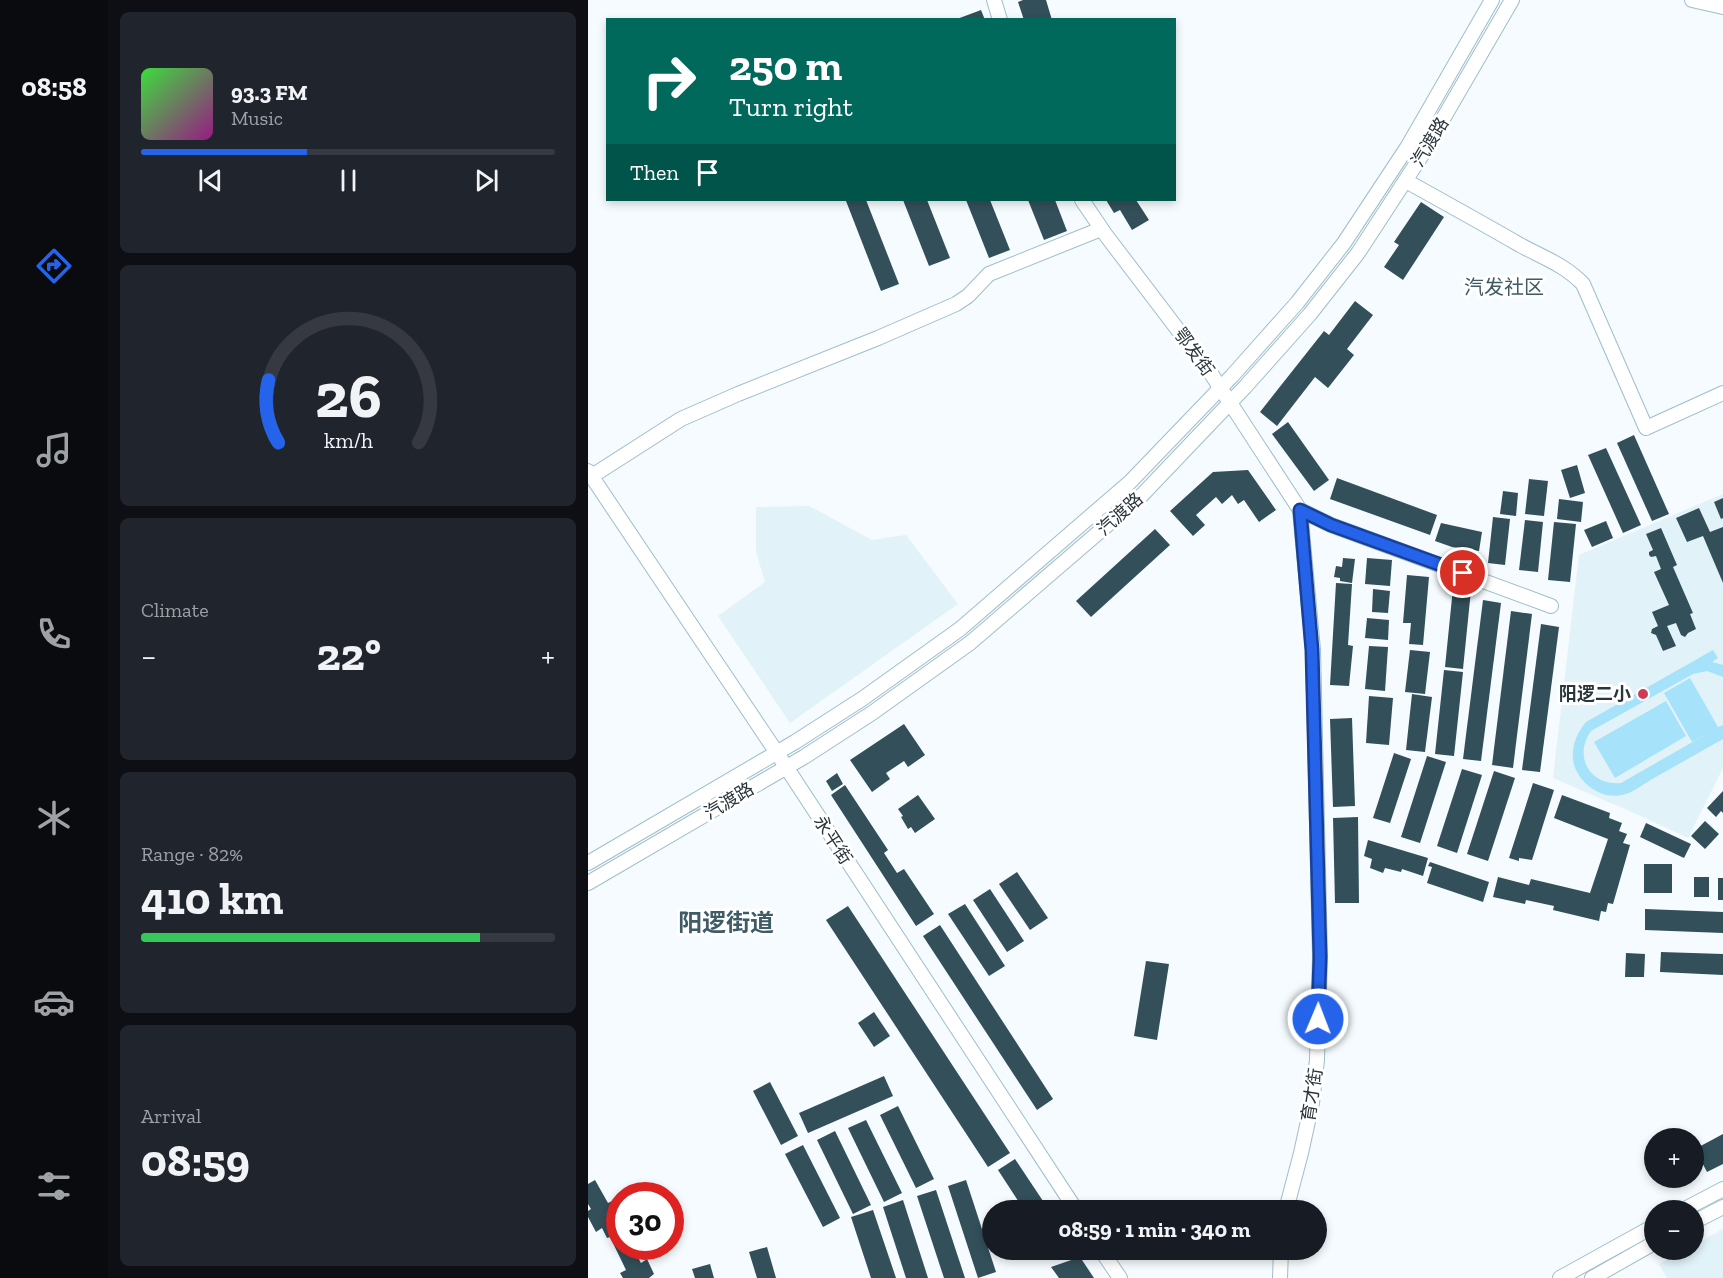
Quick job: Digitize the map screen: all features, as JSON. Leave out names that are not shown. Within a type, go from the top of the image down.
[{"type":"street","points":[[994,0],[999,18]]},
{"type":"street","name":"汽渡路","points":[[588,863],[777,753],[862,699],[960,629],[1130,482],[1221,388],[1297,303],[1344,243],[1413,137],[1492,0]]},
{"type":"street","name":"汽渡路","points":[[588,883],[786,767],[872,713],[970,643],[1142,495],[1230,403],[1332,288],[1406,181],[1512,0]]},
{"type":"street","points":[[1692,0],[1723,7]]},
{"type":"street","points":[[1406,181],[1562,266],[1583,284],[1646,428],[1723,393]]},
{"type":"street","name":"鄂发街","points":[[1083,201],[1101,229],[1221,388],[1300,510]]},
{"type":"street","points":[[590,474],[681,419],[738,393],[878,338],[956,304],[968,296],[989,274],[1101,229]]},
{"type":"street","name":"永平街","points":[[590,474],[777,753],[1069,1200]]},
{"type":"street","points":[[1300,510],[1331,525],[1551,606]]},
{"type":"street","name":"育才街","points":[[1289,1200],[1312,1102],[1317,1060],[1319,980],[1312,650],[1300,510]]},
{"type":"street","points":[[1703,1200],[1723,1190]]},
{"type":"street","points":[[1704,1217],[1723,1207]]},
{"type":"street","points":[[1560,1278],[1644,1232]]},
{"type":"street","points":[[1592,1278],[1644,1249]]},
{"type":"street","points":[[1108,1260],[1120,1278]]},
{"type":"street","points":[[1281,1260],[1281,1278]]},
{"type":"shaded area","name":"阳逻二小","points":[[1723,494],[1723,768],[1688,838],[1553,778],[1579,555]]},
{"type":"shaded area","points":[[809,506],[872,540],[906,535],[958,604],[790,723],[718,616],[765,582],[756,552],[756,507]]},
{"type":"shaded area","points":[[1713,650],[1718,658],[1712,662],[1723,665],[1723,677],[1707,671],[1693,674],[1591,731],[1586,741],[1584,759],[1588,768],[1601,780],[1621,783],[1717,728],[1692,742],[1664,693],[1690,678],[1718,727],[1723,725],[1723,739],[1626,794],[1610,795],[1594,790],[1588,785],[1577,773],[1573,753],[1579,732],[1586,722]]},
{"type":"shaded area","points":[[1666,701],[1686,736],[1615,778],[1594,742]]},
{"type":"shaded area","points":[[1723,1229],[1723,1278],[1667,1278],[1659,1264],[1666,1260],[1704,1260],[1704,1239]]},
{"type":"building","points":[[1046,0],[1051,18],[1023,18],[1018,2]]},
{"type":"building","points":[[981,10],[984,18],[960,18]]},
{"type":"building","points":[[846,201],[866,201],[899,284],[881,291]]},
{"type":"building","points":[[903,201],[927,201],[950,258],[929,266]]},
{"type":"building","points":[[966,201],[990,201],[1010,250],[989,258]]},
{"type":"building","points":[[1028,201],[1055,201],[1067,231],[1044,240]]},
{"type":"building","points":[[1107,201],[1137,201],[1149,220],[1132,230],[1120,210],[1114,213]]},
{"type":"building","points":[[1421,202],[1444,217],[1403,280],[1384,267],[1399,245],[1394,242]]},
{"type":"building","points":[[1355,301],[1373,315],[1347,349],[1354,355],[1328,388],[1315,377],[1277,426],[1260,412],[1324,331],[1329,335]]},
{"type":"building","points":[[1288,422],[1329,480],[1314,491],[1272,434]]},
{"type":"building","points":[[1634,435],[1669,514],[1652,521],[1617,443]]},
{"type":"building","points":[[1606,448],[1641,525],[1623,533],[1588,455]]},
{"type":"building","points":[[1577,465],[1585,493],[1570,498],[1561,470]]},
{"type":"building","points":[[1248,470],[1276,510],[1259,522],[1244,500],[1238,504],[1232,495],[1222,504],[1216,497],[1196,515],[1205,525],[1193,536],[1170,511],[1213,472]]},
{"type":"building","points":[[1337,478],[1437,515],[1430,535],[1330,499]]},
{"type":"building","points":[[1529,479],[1548,481],[1544,516],[1525,514]]},
{"type":"building","points":[[1503,491],[1518,493],[1516,516],[1500,514]]},
{"type":"building","points":[[1723,498],[1723,518],[1721,519],[1714,502]]},
{"type":"building","points":[[1559,499],[1583,502],[1581,522],[1557,519]]},
{"type":"building","points":[[1699,508],[1710,532],[1723,527],[1723,583],[1703,536],[1687,542],[1676,518]]},
{"type":"building","points":[[1493,517],[1510,519],[1505,565],[1488,563]]},
{"type":"building","points":[[1525,520],[1543,522],[1538,572],[1519,570]]},
{"type":"building","points":[[1606,521],[1613,538],[1592,547],[1584,530]]},
{"type":"building","points":[[1554,522],[1576,524],[1570,582],[1548,580]]},
{"type":"building","points":[[1441,523],[1482,532],[1479,551],[1452,547],[1435,541]]},
{"type":"building","points":[[1661,528],[1677,565],[1673,567],[1693,613],[1690,614],[1696,629],[1685,637],[1681,635],[1676,623],[1667,626],[1676,646],[1663,651],[1656,635],[1651,633],[1652,629],[1658,626],[1652,612],[1669,605],[1654,572],[1661,569],[1656,556],[1649,555],[1649,552],[1653,550],[1646,534]]},
{"type":"building","points":[[1155,529],[1170,545],[1091,617],[1076,601]]},
{"type":"building","points":[[1343,558],[1355,559],[1352,583],[1340,581],[1340,578],[1334,577],[1336,566],[1342,567]]},
{"type":"building","points":[[1367,558],[1392,560],[1390,586],[1365,584]]},
{"type":"building","points":[[1407,575],[1429,577],[1423,645],[1409,644],[1411,623],[1403,623]]},
{"type":"building","points":[[1336,583],[1352,584],[1348,645],[1353,646],[1349,686],[1330,685]]},
{"type":"building","points":[[1453,588],[1471,590],[1463,669],[1445,667]]},
{"type":"building","points":[[1373,589],[1390,591],[1388,613],[1372,612]]},
{"type":"building","points":[[1483,600],[1501,603],[1481,761],[1463,759]]},
{"type":"building","points":[[1511,611],[1532,614],[1513,768],[1492,765]]},
{"type":"building","points":[[1367,618],[1389,620],[1388,640],[1365,638]]},
{"type":"building","points":[[1541,624],[1559,627],[1540,772],[1522,770]]},
{"type":"building","points":[[1369,646],[1388,647],[1385,691],[1365,689]]},
{"type":"building","points":[[1410,650],[1430,652],[1425,694],[1405,692]]},
{"type":"building","points":[[1444,670],[1463,672],[1454,756],[1435,754]]},
{"type":"building","points":[[1412,694],[1432,697],[1425,752],[1406,750]]},
{"type":"building","points":[[1369,696],[1393,698],[1389,745],[1366,743]]},
{"type":"building","points":[[1352,718],[1355,806],[1333,807],[1330,719]]},
{"type":"building","points":[[904,724],[925,755],[908,767],[904,761],[886,773],[890,779],[872,792],[850,760]]},
{"type":"building","points":[[1394,753],[1411,759],[1390,823],[1373,818]]},
{"type":"building","points":[[1427,756],[1446,762],[1420,843],[1401,837]]},
{"type":"building","points":[[1462,769],[1482,775],[1457,853],[1437,846]]},
{"type":"building","points":[[1494,771],[1515,778],[1488,861],[1467,854]]},
{"type":"building","points":[[837,773],[843,784],[832,791],[826,781]]},
{"type":"building","points":[[1533,783],[1554,790],[1532,860],[1519,858],[1519,861],[1509,858]]},
{"type":"building","points":[[845,785],[888,850],[884,853],[897,873],[904,869],[934,914],[916,926],[831,795]]},
{"type":"building","points":[[1723,791],[1723,813],[1721,811],[1716,817],[1707,808]]},
{"type":"building","points":[[918,795],[935,819],[915,833],[911,827],[908,829],[898,809]]},
{"type":"building","points":[[1562,795],[1610,813],[1609,818],[1622,823],[1619,831],[1627,834],[1623,843],[1630,845],[1613,904],[1608,903],[1606,912],[1601,911],[1599,921],[1553,910],[1554,906],[1526,900],[1525,904],[1493,897],[1498,877],[1529,885],[1531,879],[1590,893],[1608,839],[1554,818]]},
{"type":"building","points":[[1358,817],[1359,903],[1335,903],[1333,818]]},
{"type":"building","points":[[1705,821],[1719,834],[1705,849],[1691,836]]},
{"type":"building","points":[[1646,823],[1691,844],[1684,858],[1640,837]]},
{"type":"building","points":[[1368,840],[1428,858],[1423,876],[1402,869],[1401,872],[1385,868],[1383,873],[1370,868],[1372,859],[1364,856]]},
{"type":"building","points":[[1430,862],[1489,882],[1483,902],[1427,883],[1432,867],[1428,866]]},
{"type":"building","points":[[1644,864],[1672,864],[1672,893],[1644,893]]},
{"type":"building","points":[[1017,872],[1048,918],[1030,930],[999,884]]},
{"type":"building","points":[[1694,877],[1709,877],[1709,897],[1694,897]]},
{"type":"building","points":[[1718,878],[1723,878],[1723,900],[1718,900]]},
{"type":"building","points":[[990,889],[1024,941],[1007,952],[973,900]]},
{"type":"building","points":[[965,904],[1005,966],[989,976],[948,914]]},
{"type":"building","points":[[848,906],[1010,1153],[988,1167],[826,920]]},
{"type":"building","points":[[1645,909],[1723,912],[1723,933],[1645,930]]},
{"type":"building","points":[[940,925],[1053,1099],[1037,1110],[923,936]]},
{"type":"building","points":[[1661,952],[1723,954],[1723,975],[1660,972]]},
{"type":"building","points":[[1626,953],[1645,954],[1644,977],[1625,977]]},
{"type":"building","points":[[1146,961],[1169,964],[1157,1040],[1134,1036]]},
{"type":"building","points":[[874,1012],[890,1036],[874,1047],[858,1023]]},
{"type":"building","points":[[884,1076],[893,1096],[808,1133],[799,1113]]},
{"type":"building","points":[[770,1082],[798,1136],[781,1145],[753,1091]]},
{"type":"building","points":[[898,1106],[934,1179],[916,1188],[880,1115]]},
{"type":"building","points":[[866,1120],[902,1193],[884,1202],[848,1128]]},
{"type":"building","points":[[835,1131],[871,1205],[853,1214],[817,1140]]},
{"type":"building","points":[[1723,1134],[1723,1164],[1707,1172],[1704,1166],[1704,1144]]},
{"type":"building","points":[[803,1145],[840,1218],[823,1227],[785,1154]]},
{"type":"building","points":[[1015,1159],[1042,1200],[1018,1200],[998,1170]]},
{"type":"building","points":[[595,1180],[606,1199],[606,1236],[602,1228],[596,1232],[588,1217],[588,1211],[591,1209],[588,1204],[588,1184]]},
{"type":"building","points":[[966,1180],[982,1229],[982,1260],[992,1260],[996,1272],[978,1278],[948,1186]]},
{"type":"building","points":[[936,1190],[965,1278],[944,1278],[917,1196]]},
{"type":"building","points":[[903,1200],[928,1278],[906,1278],[883,1207]]},
{"type":"building","points":[[873,1210],[896,1278],[871,1278],[851,1217]]},
{"type":"building","points":[[767,1247],[776,1278],[757,1278],[749,1252]]},
{"type":"building","points":[[621,1260],[639,1260],[641,1263],[647,1260],[654,1274],[649,1278],[623,1278],[620,1273],[626,1270]]},
{"type":"building","points":[[1071,1260],[1082,1260],[1094,1278],[1059,1278],[1051,1267]]},
{"type":"building","points":[[710,1264],[714,1278],[695,1278],[692,1269]]},
{"type":"place","name":"阳逻二小","points":[[1643,694]]},
{"type":"district","name":"汽发社区","points":[[1504,287]]},
{"type":"district","name":"阳逻街道","points":[[726,922]]},
{"type":"route","points":[[1318,1019],[1320,957],[1312,650],[1300,510],[1331,525],[1463,573]]}]
